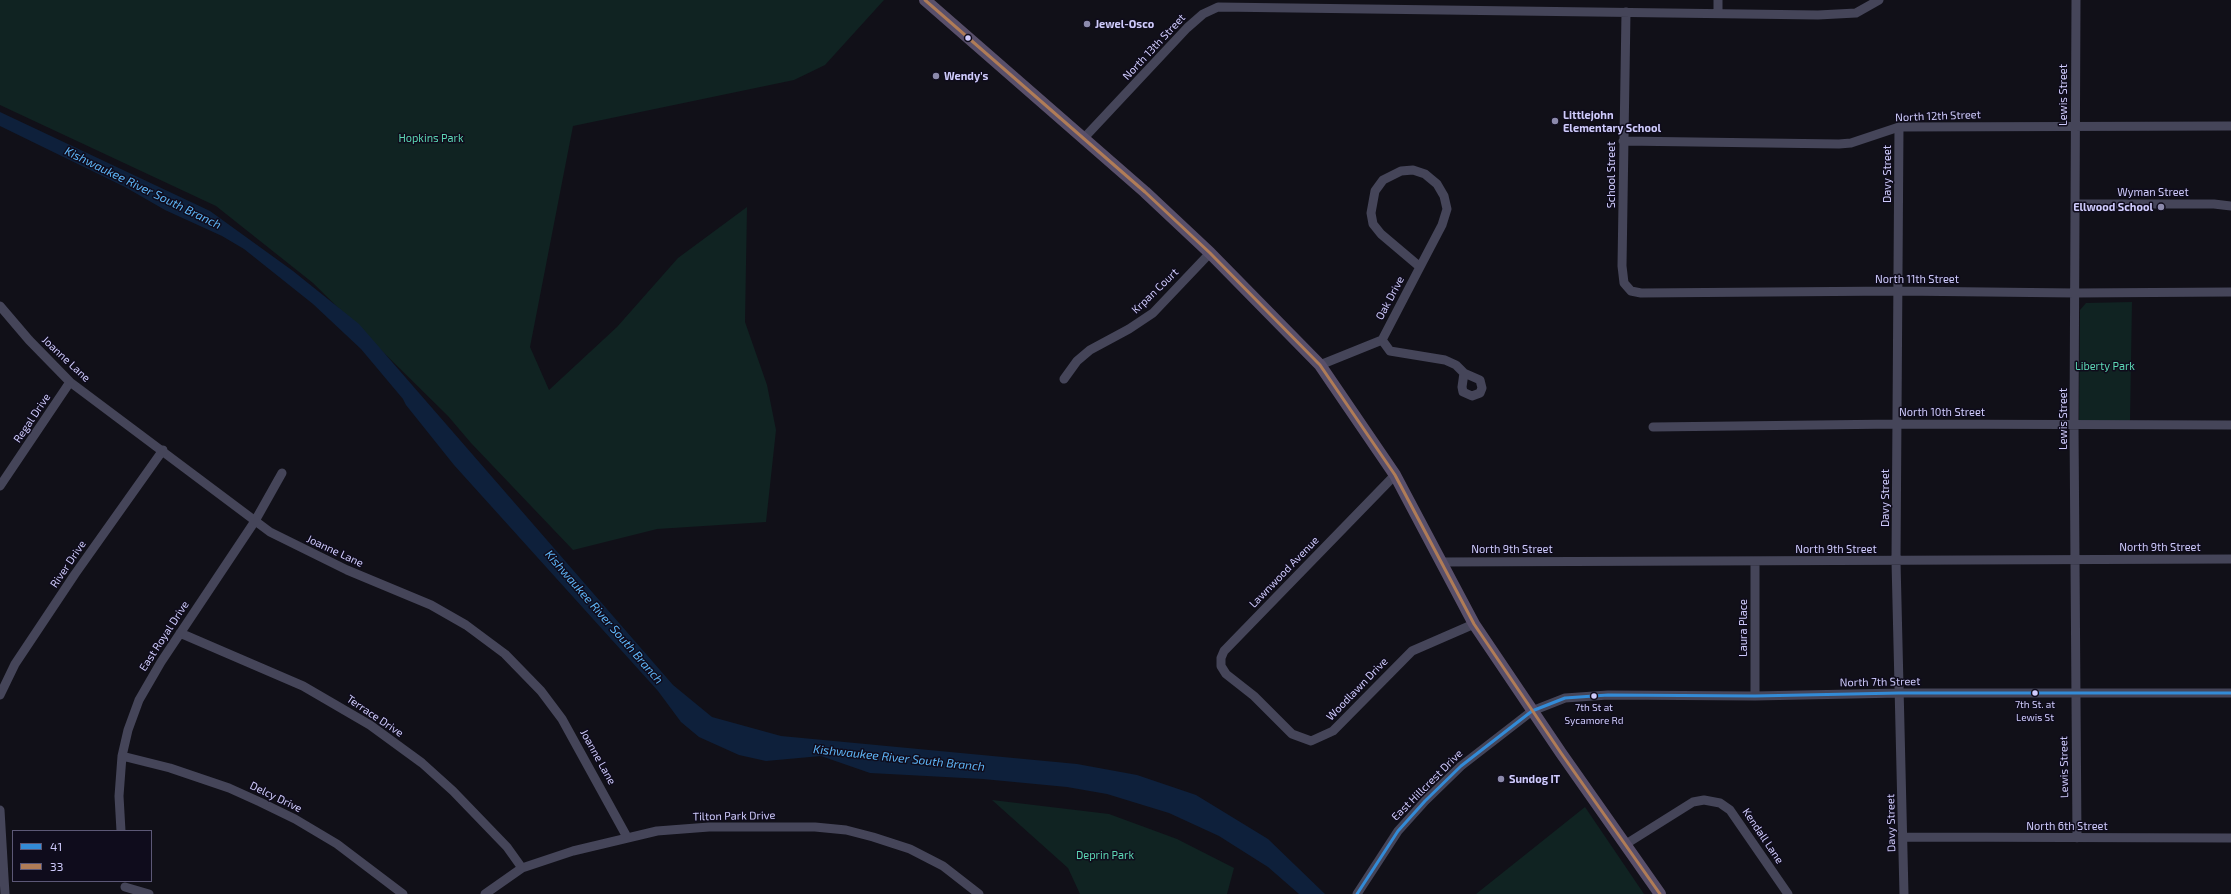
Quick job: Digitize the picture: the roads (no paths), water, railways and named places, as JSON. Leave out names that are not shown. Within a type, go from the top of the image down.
[{"type":"main road","points":[[925,0],[1084,138],[1210,253],[1320,365],[1394,475],[1474,624],[1532,711],[1660,894]]},
{"type":"street","points":[[1718,0],[1718,13]]},
{"type":"street","name":"North 13th Street","points":[[1084,138],[1187,28],[1209,10],[1229,6],[1370,4],[1626,12],[1849,14],[1863,11],[1879,0]]},
{"type":"street","name":"Lewis Street","points":[[2076,0],[2074,425],[2077,838]]},
{"type":"street","name":"School Street","points":[[1622,266],[1626,12]]},
{"type":"street","name":"North 12th Street","points":[[1623,142],[1839,144],[1856,141],[1899,127],[2075,125],[2231,126]]},
{"type":"street","name":"Davy Street","points":[[1899,127],[1896,561],[1904,894]]},
{"type":"street","name":"Oak Drive","points":[[1382,340],[1442,225],[1446,213],[1446,202],[1441,189],[1430,177],[1413,170],[1401,172],[1388,177],[1379,185],[1372,200],[1371,218],[1380,234],[1420,267]]},
{"type":"street","name":"Wyman Street","points":[[2075,204],[2214,204],[2231,206]]},
{"type":"street","name":"Krpan Court","points":[[1064,379],[1076,361],[1090,350],[1129,329],[1153,313],[1210,253]]},
{"type":"street","name":"North 11th Street","points":[[1622,266],[1626,286],[1631,291],[1640,293],[1898,291],[2075,293],[2231,292]]},
{"type":"street","name":"Joanne Lane","points":[[0,306],[29,340],[70,382],[163,450],[181,467],[255,521],[282,539],[347,570],[411,596],[447,614],[477,632],[505,654],[541,691],[562,719],[628,837]]},
{"type":"street","points":[[1320,365],[1382,340],[1390,351],[1445,360],[1456,365],[1464,373]]},
{"type":"street","name":"Regal Drive","points":[[0,486],[70,382]]},
{"type":"street","name":"North 10th Street","points":[[1653,427],[1897,424],[2231,424]]},
{"type":"street","name":"River Drive","points":[[0,694],[15,664],[75,574],[163,450]]},
{"type":"street","name":"East Royal Drive","points":[[121,830],[119,796],[122,756],[128,730],[139,700],[180,633],[255,521],[282,473]]},
{"type":"street","name":"Lawnwood Avenue","points":[[1244,688],[1226,674],[1221,666],[1221,658],[1224,651],[1394,475]]},
{"type":"street","name":"North 9th Street","points":[[1441,562],[2231,559]]},
{"type":"street","name":"Laura Place","points":[[1755,560],[1755,696]]},
{"type":"street","name":"Woodlawn Drive","points":[[1244,688],[1292,734],[1311,740],[1333,731],[1404,657],[1412,651],[1474,624]]},
{"type":"street","name":"Terrace Drive","points":[[180,633],[303,686],[370,725],[422,764],[453,791],[507,847],[522,868]]},
{"type":"street","name":"North 7th Street","points":[[1532,711],[1565,698],[1608,695],[1755,696],[1899,693],[2231,693]]},
{"type":"street","name":"East Hillcrest Drive","points":[[1357,894],[1398,831],[1425,801],[1461,766],[1532,711]]},
{"type":"street","name":"Delcy Drive","points":[[122,756],[177,770],[228,788],[295,819],[337,844],[403,894]]},
{"type":"street","name":"Kendall Lane","points":[[1626,844],[1693,802],[1704,800],[1720,803],[1730,810],[1788,894]]},
{"type":"street","points":[[0,810],[5,894]]},
{"type":"street","name":"Tilton Park Drive","points":[[485,894],[522,868],[573,850],[657,831],[709,827],[815,827],[842,830],[879,838],[923,855],[953,873],[979,894]]},
{"type":"street","name":"North 6th Street","points":[[1903,837],[2231,838]]},
{"type":"street","points":[[125,887],[149,894]]},
{"type":"water","name":"Kishwaukee River South Branch","points":[[0,112],[210,211],[293,271],[359,324],[673,685],[712,717],[781,736],[1077,764],[1137,775],[1196,795],[1268,839],[1325,894],[1299,894],[1268,867],[1219,836],[1169,813],[1107,794],[1067,787],[983,779],[870,773],[821,756],[766,761],[739,755],[699,737],[681,722],[658,691],[454,465],[406,405],[403,399],[361,349],[313,304],[244,249],[222,236],[165,210],[125,187],[0,126]]},
{"type":"place","name":"Jewel-Osco","points":[[1087,24]]},
{"type":"place","name":"Wendy's","points":[[936,76]]},
{"type":"place","name":"Littlejohn Elementary School","points":[[1555,121]]},
{"type":"place","name":"Ellwood School","points":[[2161,207]]},
{"type":"place","name":"7th St. at Lewis St","points":[[2035,693]]},
{"type":"place","name":"7th St at Sycamore Rd","points":[[1594,696]]},
{"type":"place","name":"Sundog IT","points":[[1501,779]]},
{"type":"park label","name":"Hopkins Park","points":[[431,138]]},
{"type":"park label","name":"Liberty Park","points":[[2105,366]]},
{"type":"park label","name":"Deprin Park","points":[[1105,855]]}]
